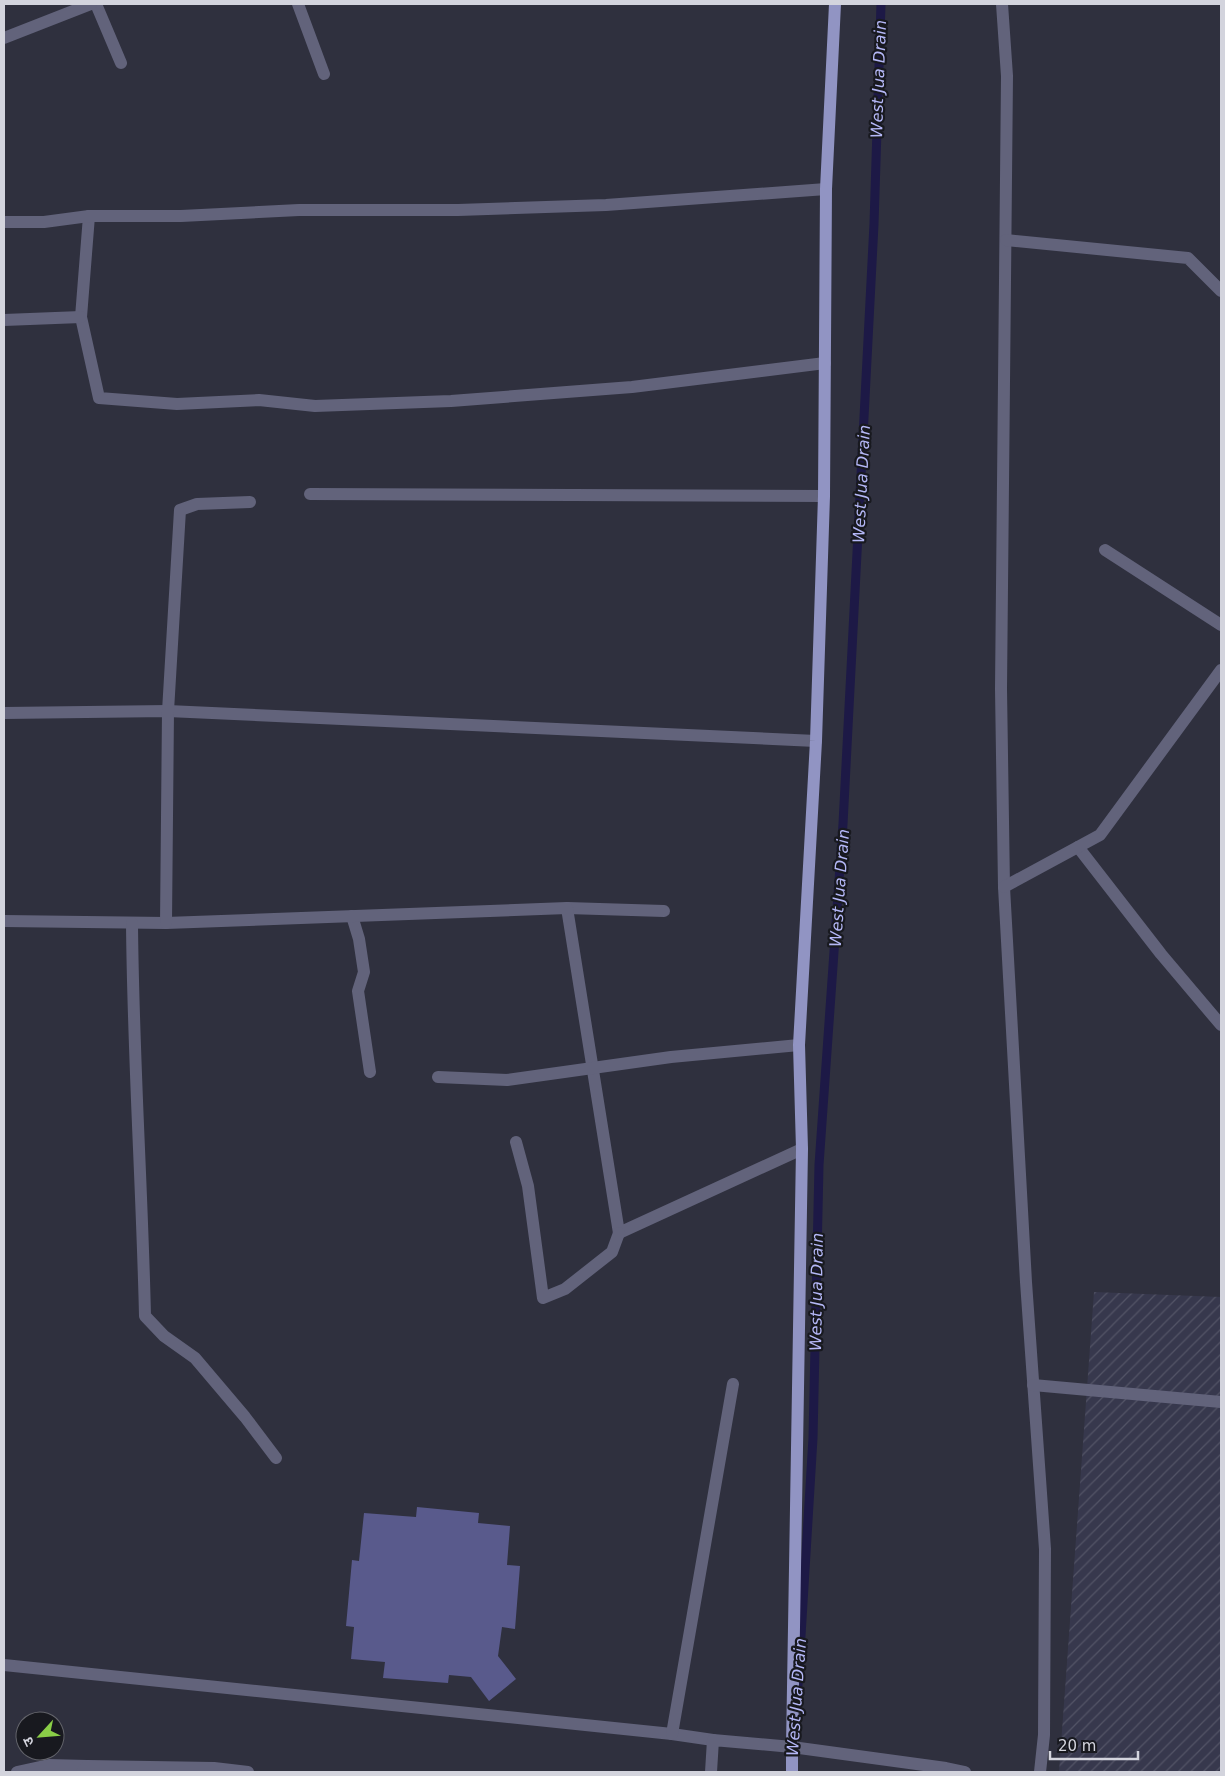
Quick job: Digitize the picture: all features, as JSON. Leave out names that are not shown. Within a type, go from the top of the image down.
[{"type":"main road","points":[[792,1772],[802,1150],[799,1045],[816,741],[824,496],[826,189],[835,4]]},
{"type":"street","points":[[4,38],[91,4]]},
{"type":"street","points":[[96,4],[121,63]]},
{"type":"street","points":[[298,4],[324,74]]},
{"type":"street","points":[[1002,4],[1008,76],[1001,690],[1004,887],[1033,1385],[1045,1549],[1044,1735],[1040,1772]]},
{"type":"street","points":[[4,222],[44,222],[89,216],[181,216],[299,210],[458,210],[606,205],[826,189]]},
{"type":"street","points":[[89,216],[81,317],[99,398],[177,404],[259,400],[315,406],[451,401],[632,387],[826,362]]},
{"type":"street","points":[[1006,240],[1188,258],[1221,292]]},
{"type":"street","points":[[4,320],[81,317]]},
{"type":"street","points":[[310,494],[824,496]]},
{"type":"street","points":[[166,923],[168,711],[180,510],[197,504],[250,502]]},
{"type":"street","points":[[1104,550],[1221,625]]},
{"type":"street","points":[[1004,887],[1100,835],[1221,670]]},
{"type":"street","points":[[4,713],[168,711],[816,741]]},
{"type":"street","points":[[1078,847],[1161,954],[1221,1025]]},
{"type":"street","points":[[516,1142],[528,1186],[543,1298],[565,1289],[612,1252],[619,1233],[567,908]]},
{"type":"street","points":[[4,921],[166,923],[567,908],[664,911]]},
{"type":"street","points":[[352,916],[359,939],[364,972],[358,991],[370,1072]]},
{"type":"street","points":[[132,923],[133,1005],[145,1316],[164,1336],[195,1358],[245,1417],[276,1458]]},
{"type":"street","points":[[438,1077],[506,1080],[671,1057],[799,1045]]},
{"type":"street","points":[[619,1233],[802,1150]]},
{"type":"street","points":[[672,1734],[733,1384]]},
{"type":"street","points":[[1033,1385],[1221,1402]]},
{"type":"street","points":[[4,1665],[792,1747],[965,1772]]},
{"type":"street","points":[[711,1772],[714,1740]]},
{"type":"street","points":[[17,1772],[49,1765],[85,1769],[214,1768],[248,1772]]},
{"type":"shaded area","points":[[1094,1292],[1221,1297],[1221,1772],[1059,1772]]},
{"type":"building","points":[[417,1507],[479,1513],[478,1523],[510,1526],[507,1565],[520,1566],[515,1629],[502,1627],[498,1656],[516,1679],[489,1701],[471,1677],[449,1675],[448,1683],[383,1678],[385,1662],[351,1659],[354,1627],[346,1626],[352,1560],[359,1561],[364,1513],[416,1517]]},
{"type":"waterway","name":"West Jua Drain","points":[[798,1685],[813,1438],[819,1165],[843,824],[874,224],[881,4]]}]
